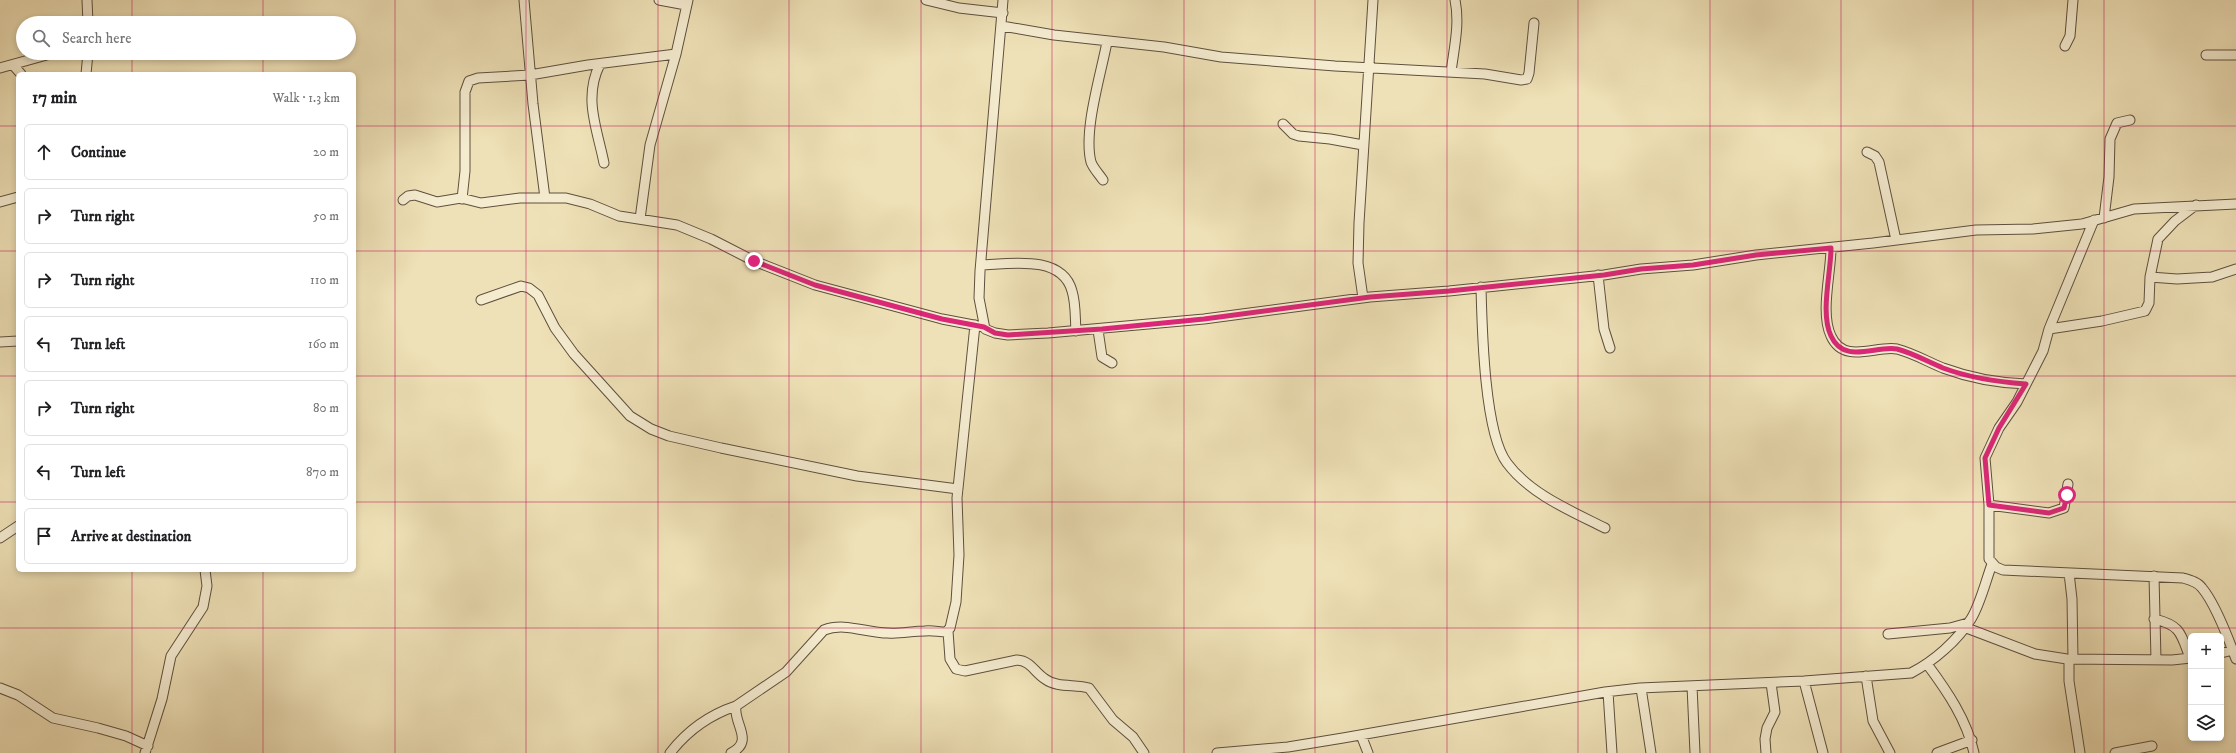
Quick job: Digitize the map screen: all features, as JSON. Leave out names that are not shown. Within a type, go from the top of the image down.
[{"type":"street","points":[[87,0],[88,16]]},
{"type":"street","points":[[524,0],[530,75],[545,198]]},
{"type":"street","points":[[640,219],[650,145],[658,110],[676,54],[687,3],[659,0]]},
{"type":"street","points":[[926,0],[959,8],[1003,13]]},
{"type":"street","points":[[984,327],[979,298],[1003,0]]},
{"type":"street","points":[[1363,298],[1358,263],[1367,68],[1373,0]]},
{"type":"street","points":[[1451,72],[1458,12],[1455,0]]},
{"type":"street","points":[[2065,46],[2070,36],[2073,0]]},
{"type":"street","points":[[1002,26],[1107,42],[1164,47],[1221,57],[1367,68],[1485,74],[1520,80],[1527,79],[1529,72],[1534,23]]},
{"type":"street","points":[[1103,180],[1091,162],[1090,140],[1094,103],[1107,42]]},
{"type":"street","points":[[462,199],[465,171],[466,86],[469,81],[478,78],[530,75],[676,54]]},
{"type":"street","points":[[2206,55],[2236,55]]},
{"type":"street","points":[[0,68],[30,60]]},
{"type":"street","points":[[86,72],[87,60]]},
{"type":"street","points":[[600,64],[595,74],[590,96],[604,163]]},
{"type":"street","points":[[13,65],[19,72]]},
{"type":"street","points":[[2104,218],[2109,177],[2110,139],[2117,123],[2130,120]]},
{"type":"street","points":[[1283,124],[1293,134],[1299,136],[1330,139],[1363,145]]},
{"type":"street","points":[[1866,152],[1875,156],[1879,162],[1896,240]]},
{"type":"street","points":[[403,200],[408,196],[415,195],[437,202],[462,199],[481,203],[545,198],[566,198],[590,204],[620,216],[677,225],[711,239],[759,264],[815,285],[942,319],[984,327],[995,333],[1008,335],[1098,330],[1204,319],[1363,298],[1598,276],[1641,269],[1700,264],[1756,255],[1831,248],[1976,230],[2034,229],[2082,224],[2134,209],[2236,204]]},
{"type":"street","points":[[0,202],[16,198]]},
{"type":"street","points":[[2049,329],[2141,313],[2145,311],[2149,303],[2150,277],[2158,240],[2175,221],[2196,205]]},
{"type":"street","points":[[2094,220],[2049,329],[2043,351],[2026,384],[1999,428],[1985,458],[1989,505],[1989,559],[1992,564],[2004,570],[2154,576],[2183,578],[2194,581],[2202,588],[2236,659]]},
{"type":"street","points":[[1831,248],[1827,315],[1831,336],[1845,350],[1862,353],[1896,349],[1944,368],[1981,380],[2026,384]]},
{"type":"street","points":[[981,265],[1029,263],[1041,264],[1053,269],[1064,278],[1072,289],[1076,331]]},
{"type":"street","points":[[2150,277],[2177,279],[2212,277],[2236,269]]},
{"type":"street","points":[[1598,276],[1604,329],[1610,348]]},
{"type":"street","points":[[481,300],[521,286],[529,288],[538,296],[555,328],[574,354],[630,416],[651,429],[669,436],[857,476],[958,489]]},
{"type":"street","points":[[1481,287],[1484,357],[1488,396],[1498,446],[1506,463],[1523,480],[1546,497],[1605,528]]},
{"type":"street","points":[[974,325],[958,489],[959,555],[956,602],[953,620],[948,631],[950,659],[956,669],[965,671],[1023,660],[1030,664],[1046,680],[1058,684],[1089,688],[1113,720],[1133,737],[1144,753]]},
{"type":"street","points":[[1098,330],[1102,357],[1112,363]]},
{"type":"street","points":[[0,342],[16,341]]},
{"type":"street","points":[[1989,505],[2049,513],[2056,512],[2064,508],[2068,484]]},
{"type":"street","points":[[0,538],[16,527]]},
{"type":"street","points":[[1217,753],[1303,749],[1361,735],[1608,692],[1641,688],[1771,683],[1912,673],[1940,654],[1971,619],[1992,564]]},
{"type":"street","points":[[0,688],[18,694],[53,718],[126,736],[146,750],[162,699],[171,656],[203,607],[207,586],[205,572]]},
{"type":"street","points":[[2069,573],[2072,599],[2069,681],[2080,753]]},
{"type":"street","points":[[2154,576],[2156,660]]},
{"type":"street","points":[[2154,619],[2165,621],[2180,632],[2188,653]]},
{"type":"street","points":[[1888,634],[1966,625],[2035,654],[2071,659],[2156,660],[2188,658]]},
{"type":"street","points":[[730,753],[740,746],[743,740],[735,712],[736,706],[740,701],[778,679],[793,666],[818,635],[832,627],[846,627],[868,632],[887,633],[948,631]]},
{"type":"street","points":[[2224,652],[2233,650]]},
{"type":"street","points":[[1927,664],[1944,687],[1972,740],[1974,753]]},
{"type":"street","points":[[1866,676],[1867,694],[1873,721],[1890,753]]},
{"type":"street","points":[[1804,681],[1823,753]]},
{"type":"street","points":[[1766,753],[1765,739],[1767,728],[1775,712],[1771,683]]},
{"type":"street","points":[[1692,686],[1695,753]]},
{"type":"street","points":[[1641,688],[1651,753]]},
{"type":"street","points":[[1608,692],[1612,753]]},
{"type":"street","points":[[670,753],[693,729],[710,716],[736,706]]},
{"type":"street","points":[[1361,735],[1368,753]]},
{"type":"street","points":[[1937,753],[1972,740]]},
{"type":"street","points":[[2115,753],[2152,746]]},
{"type":"route","points":[[754,261],[815,285],[942,319],[984,327],[985,329],[995,333],[1008,335],[1102,329],[1204,319],[1370,297],[1449,291],[1604,275],[1641,269],[1693,265],[1756,255],[1831,248],[1827,315],[1831,336],[1845,350],[1862,353],[1896,349],[1944,368],[1981,380],[2026,384],[2017,402],[1999,428],[1985,458],[1989,505],[2049,513],[2056,512],[2064,508],[2067,495]]}]
